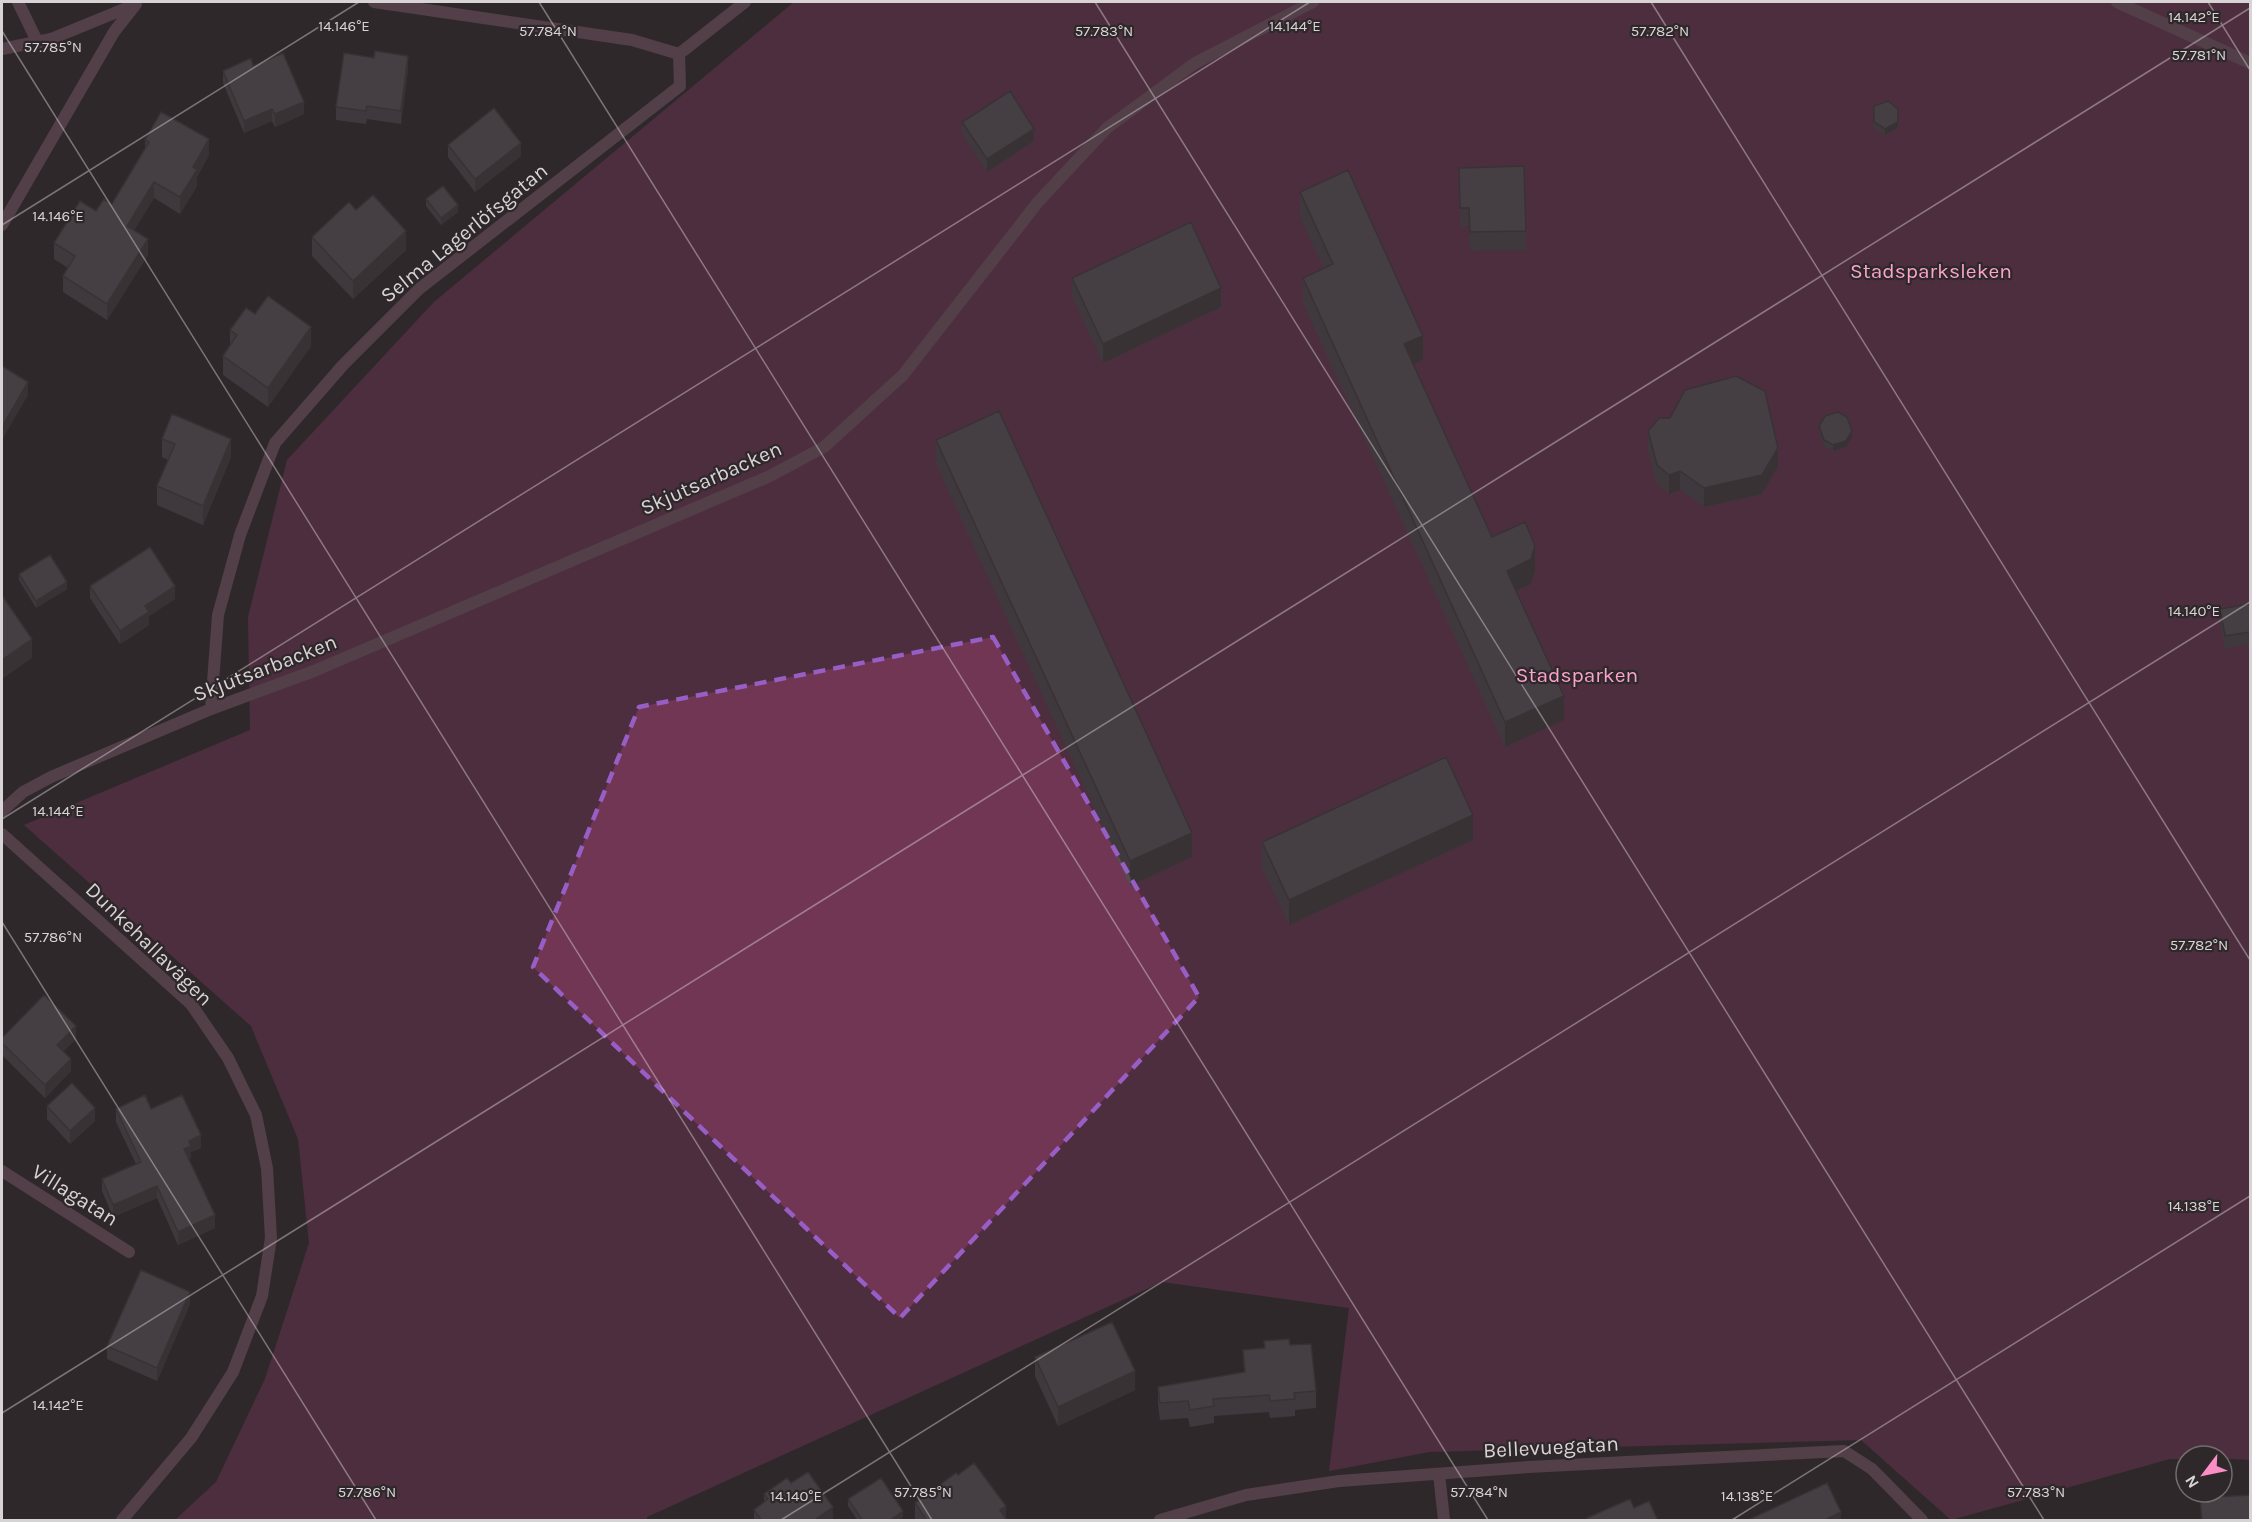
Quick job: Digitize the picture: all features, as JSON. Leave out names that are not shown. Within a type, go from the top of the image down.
[{"type":"street","points":[[18,2],[38,43]]},
{"type":"street","points":[[374,2],[632,40],[679,54],[745,2]]},
{"type":"street","name":"Skjutsarbacken","points":[[2,811],[23,792],[51,777],[211,709],[356,653],[770,476],[824,447],[903,375],[1031,211],[1107,128],[1195,63],[1313,2]]},
{"type":"street","points":[[2116,2],[2250,63]]},
{"type":"street","points":[[2,48],[38,43],[138,3]]},
{"type":"street","points":[[2,225],[114,32],[138,3]]},
{"type":"street","name":"Selma Lagerlöfsgatan","points":[[211,709],[218,615],[240,535],[275,443],[343,365],[419,289],[680,86],[679,54]]},
{"type":"street","name":"Dunkehallavägen","points":[[2,834],[191,1004],[228,1058],[256,1115],[267,1168],[271,1238],[262,1296],[233,1372],[191,1438],[122,1521]]},
{"type":"street","name":"Villagatan","points":[[2,1171],[129,1252]]},
{"type":"street","name":"Bellevuegatan","points":[[1160,1521],[1246,1495],[1339,1481],[1844,1451],[1872,1469],[1922,1521]]},
{"type":"street","points":[[1439,1474],[1444,1521]]},
{"type":"highlighted area","points":[[993,637],[1199,997],[900,1318],[533,967],[639,707]]},
{"type":"green space","name":"Stadsparken","points":[[794,2],[2250,2],[2250,1460],[2234,1459],[2234,1444],[2174,1444],[2174,1459],[1951,1520],[1861,1440],[1429,1452],[1329,1471],[1349,1308],[1162,1282],[647,1517],[647,1520],[175,1520],[216,1482],[265,1379],[309,1243],[298,1139],[251,1026],[24,825],[250,730],[248,617],[287,460],[434,302]]},
{"type":"building","points":[[375,51],[408,56],[401,111],[367,106],[366,111],[336,107],[344,53],[374,58]]},
{"type":"building","points":[[283,53],[304,102],[275,114],[272,109],[244,121],[223,71],[251,58],[253,66]]},
{"type":"building","points":[[1010,91],[1034,129],[987,159],[962,122]]},
{"type":"building","points":[[1888,101],[1898,109],[1898,122],[1885,129],[1874,122],[1874,106]]},
{"type":"building","points":[[494,108],[521,143],[475,179],[448,145]]},
{"type":"building","points":[[161,112],[209,139],[193,167],[197,170],[180,197],[154,182],[127,226],[148,239],[107,304],[63,276],[75,256],[54,243],[80,201],[96,211],[104,199],[112,204],[149,142],[145,140]]},
{"type":"building","points":[[1524,166],[1526,231],[1470,232],[1469,208],[1460,208],[1459,168]]},
{"type":"building","points":[[1348,170],[1423,336],[1404,344],[1492,537],[1525,522],[1535,546],[1531,559],[1507,571],[1564,696],[1505,722],[1303,278],[1333,264],[1300,192]]},
{"type":"building","points":[[443,186],[458,205],[441,218],[426,199]]},
{"type":"building","points":[[373,195],[406,231],[353,281],[312,237],[349,202],[356,210]]},
{"type":"building","points":[[1191,222],[1221,288],[1103,344],[1072,278]]},
{"type":"building","points":[[268,296],[311,327],[268,388],[223,356],[237,335],[230,330],[246,308],[255,314]]},
{"type":"building","points":[[2,366],[28,382],[2,427]]},
{"type":"building","points":[[1736,376],[1765,391],[1778,448],[1762,475],[1704,488],[1680,471],[1669,475],[1657,465],[1648,431],[1659,418],[1670,418],[1685,390]]},
{"type":"building","points":[[999,411],[1192,833],[1130,861],[936,440]]},
{"type":"building","points":[[1838,412],[1847,417],[1852,431],[1846,441],[1833,445],[1824,440],[1819,426],[1825,416]]},
{"type":"building","points":[[172,414],[231,439],[203,506],[157,486],[175,444],[162,439]]},
{"type":"building","points":[[150,547],[175,586],[145,606],[149,612],[120,631],[90,586]]},
{"type":"building","points":[[50,555],[67,582],[36,601],[19,574]]},
{"type":"building","points":[[2,598],[32,639],[2,660]]},
{"type":"building","points":[[2250,604],[2250,632],[2225,636],[2220,609]]},
{"type":"building","points":[[1446,757],[1473,815],[1289,900],[1262,842]]},
{"type":"building","points":[[44,995],[76,1026],[57,1045],[71,1059],[45,1085],[2,1043],[2,1038]]},
{"type":"building","points":[[72,1083],[95,1108],[70,1131],[47,1106]]},
{"type":"building","points":[[145,1095],[151,1109],[182,1095],[201,1135],[189,1141],[191,1146],[184,1149],[215,1215],[178,1232],[157,1186],[113,1205],[102,1179],[141,1162],[116,1109]]},
{"type":"building","points":[[141,1270],[190,1292],[157,1368],[107,1346]]},
{"type":"building","points":[[1112,1322],[1135,1371],[1058,1407],[1035,1357]]},
{"type":"building","points":[[1289,1339],[1290,1345],[1311,1344],[1316,1391],[1294,1393],[1295,1399],[1270,1401],[1269,1395],[1213,1399],[1214,1406],[1190,1410],[1188,1401],[1160,1403],[1158,1387],[1245,1372],[1243,1350],[1265,1348],[1264,1341]]},
{"type":"building","points":[[974,1463],[1006,1506],[1000,1510],[1006,1519],[1003,1521],[927,1521],[915,1503],[956,1473],[958,1475]]},
{"type":"building","points":[[808,1472],[833,1507],[813,1521],[762,1521],[754,1510],[768,1499],[764,1494],[787,1478],[791,1483]]},
{"type":"building","points":[[881,1478],[903,1511],[889,1521],[863,1521],[848,1499]]},
{"type":"building","points":[[1827,1483],[1841,1512],[1823,1521],[1746,1521]]},
{"type":"building","points":[[2250,1495],[2250,1521],[2202,1521],[2201,1504],[2234,1504],[2234,1496]]},
{"type":"building","points":[[1630,1499],[1634,1508],[1649,1501],[1658,1521],[1588,1521],[1587,1518]]},
{"type":"park label","name":"Stadsparksleken","points":[[1931,271]]}]
